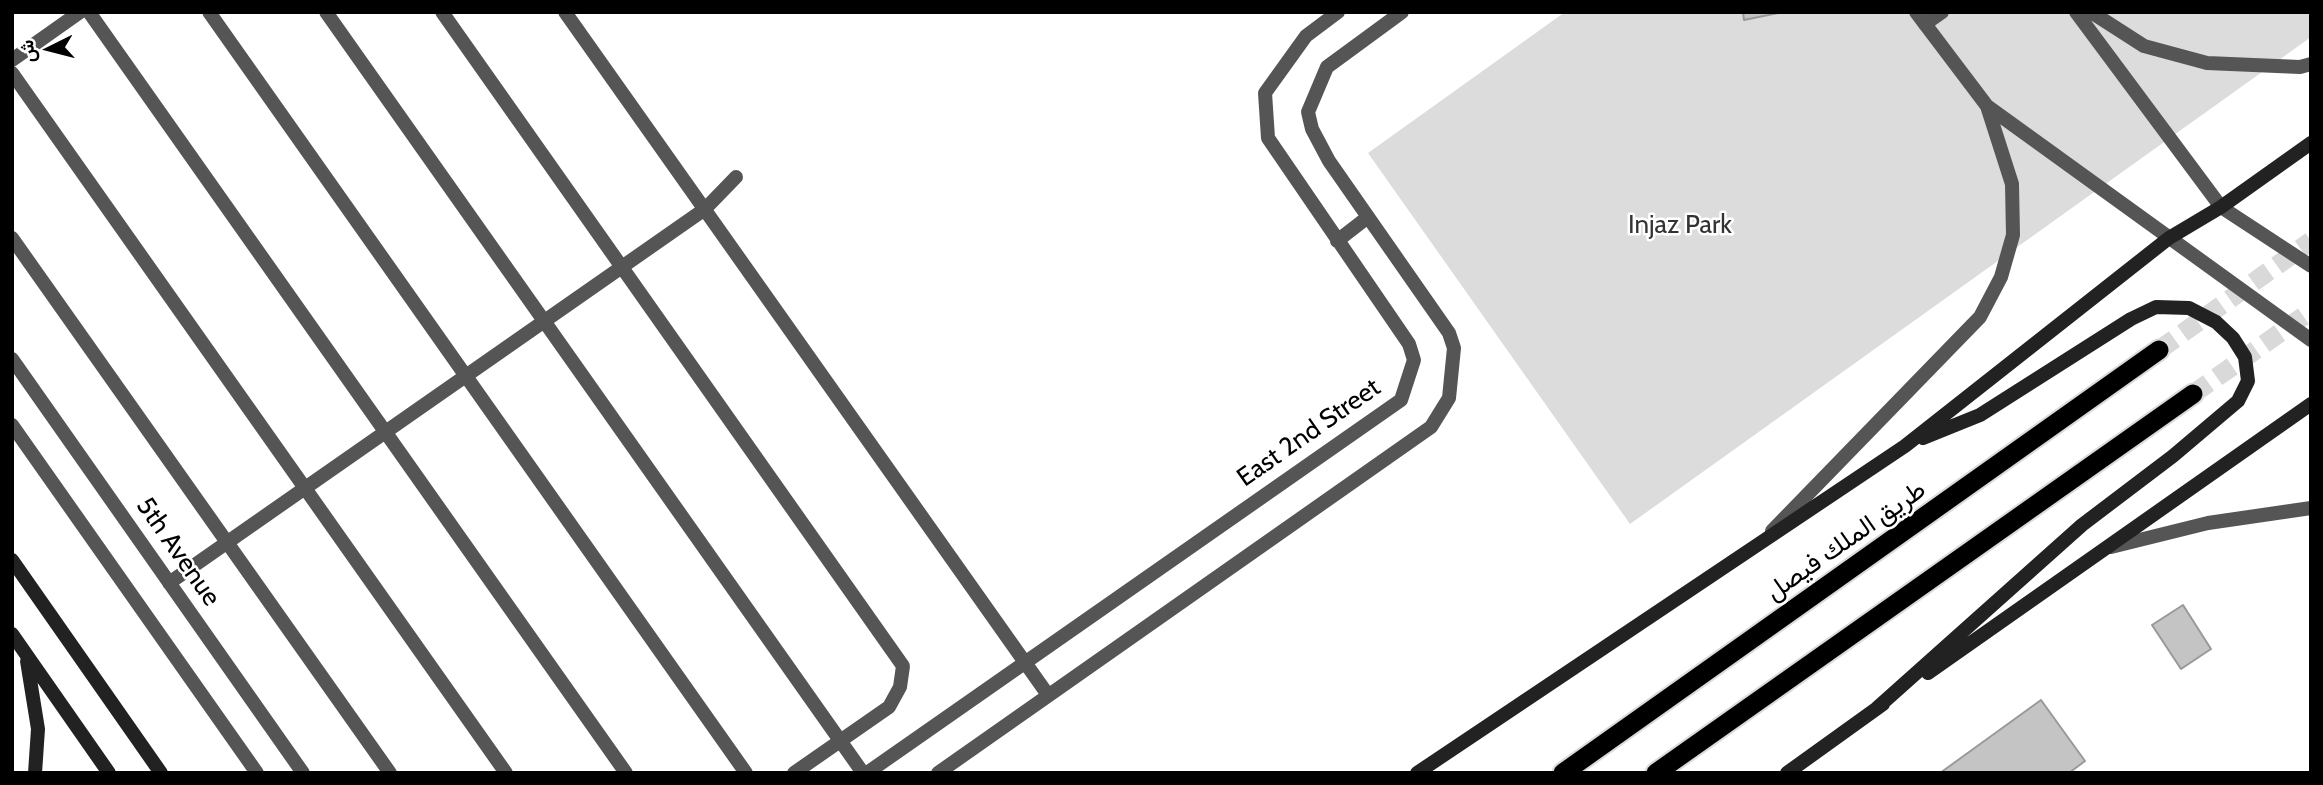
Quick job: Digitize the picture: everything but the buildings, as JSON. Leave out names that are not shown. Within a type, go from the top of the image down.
[{"type":"highway","name":"طريق الملك فيصل","points":[[1563,773],[2159,350]]},
{"type":"highway","points":[[1656,773],[2193,394]]},
{"type":"main road","points":[[1417,773],[1905,446],[2169,239],[2221,207],[2311,143]]},
{"type":"main road","points":[[1877,708],[2082,525],[2173,456],[2238,401],[2248,381],[2245,357],[2233,338],[2216,322],[2189,308],[2156,307],[2131,319],[1980,415],[1905,446]]},
{"type":"main road","points":[[1787,773],[2311,404]]},
{"type":"main road","points":[[12,560],[161,773]]},
{"type":"main road","points":[[12,634],[109,773]]},
{"type":"main road","points":[[26,653],[38,729],[35,773]]},
{"type":"street","points":[[12,60],[80,12]]},
{"type":"street","points":[[89,12],[626,773]]},
{"type":"street","points":[[209,12],[746,773]]},
{"type":"street","points":[[326,12],[865,773]]},
{"type":"street","points":[[442,12],[904,666],[900,687],[889,706],[794,773]]},
{"type":"street","points":[[565,12],[1048,695]]},
{"type":"street","name":"East 2nd Street","points":[[865,773],[1401,400],[1414,360],[1409,344],[1268,138],[1265,93],[1306,36],[1338,12]]},
{"type":"street","points":[[937,773],[1431,427],[1449,398],[1454,348],[1449,333],[1329,162],[1312,129],[1308,112],[1327,67],[1402,12]]},
{"type":"street","points":[[1942,12],[1920,18],[1987,106],[2311,340]]},
{"type":"street","points":[[2076,12],[2221,207],[2311,266]]},
{"type":"street","points":[[2091,12],[2144,46],[2207,63],[2300,67],[2311,64]]},
{"type":"street","points":[[12,73],[506,773]]},
{"type":"street","points":[[1762,541],[1980,317],[2001,277],[2013,235],[2012,184],[1987,106]]},
{"type":"street","points":[[169,583],[705,209],[736,177]]},
{"type":"street","points":[[1337,241],[1368,217]]},
{"type":"street","points":[[12,238],[390,773]]},
{"type":"street","name":"5th Avenue","points":[[12,359],[303,773]]},
{"type":"street","points":[[12,425],[257,773]]},
{"type":"street","points":[[2111,547],[2208,523],[2311,508]]},
{"type":"green space","name":"Injaz Park","points":[[1565,12],[2311,12],[2311,37],[1630,524],[1368,153]]},
{"type":"tunnel","points":[[2159,350],[2311,241]]},
{"type":"tunnel","points":[[2193,394],[2311,311]]}]
